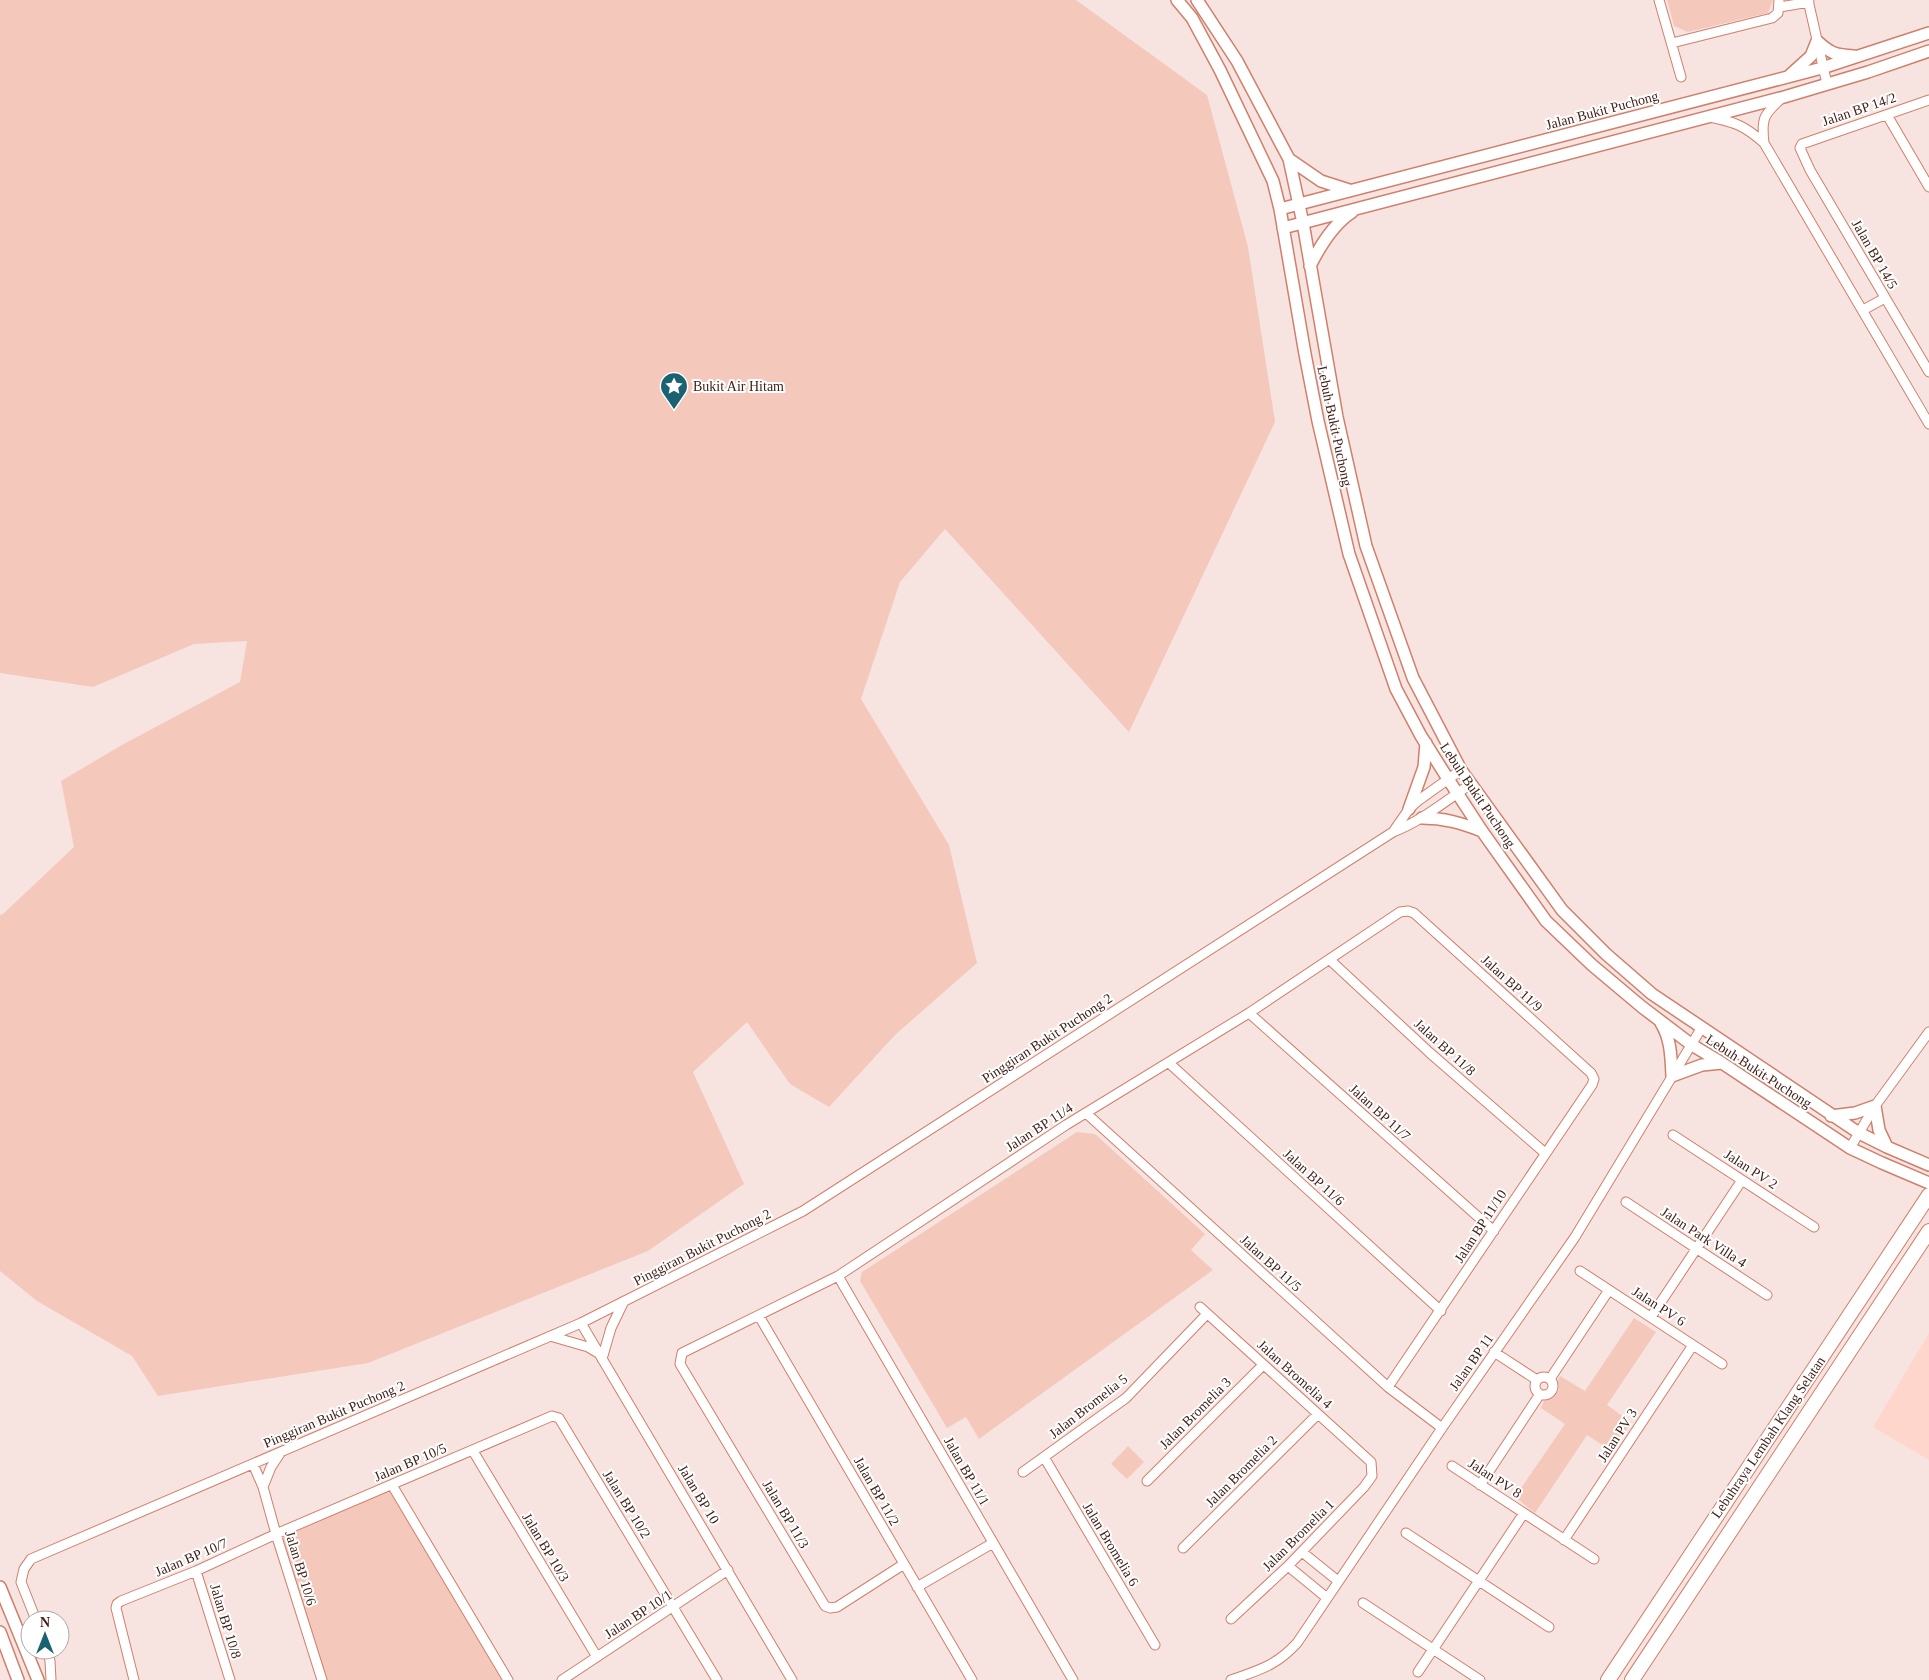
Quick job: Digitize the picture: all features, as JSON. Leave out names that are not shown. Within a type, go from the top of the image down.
[{"type":"highway","name":"Lebuhraya Lembah Klang Selatan","points":[[1608,1680],[1929,1195]]},
{"type":"highway","name":"Lebuhraya Lembah Klang Selatan","points":[[1632,1680],[1926,1235]]},
{"type":"main road","points":[[1177,0],[1192,18],[1220,70],[1262,157],[1272,181],[1280,209]]},
{"type":"main road","points":[[1197,0],[1237,61],[1289,159],[1299,204]]},
{"type":"main road","points":[[1192,18],[1205,11]]},
{"type":"main road","name":"Jalan Bukit Puchong","points":[[1280,209],[1822,68],[1929,33]]},
{"type":"main road","points":[[1787,77],[1811,56],[1817,41],[1828,52],[1838,55],[1861,56]]},
{"type":"main road","points":[[1283,228],[1784,97],[1929,51]]},
{"type":"main road","points":[[1548,139],[1553,158]]},
{"type":"main road","points":[[1289,159],[1321,182],[1353,190]]},
{"type":"main road","name":"Lebuh Bukit Puchong","points":[[1299,204],[1337,418],[1366,546],[1413,678],[1461,770],[1562,910],[1606,954],[1652,994],[1831,1116],[1886,1147],[1929,1165]]},
{"type":"main road","points":[[1310,266],[1336,226],[1345,216],[1358,208]]},
{"type":"main road","name":"Lebuh Bukit Puchong","points":[[1280,209],[1307,364],[1349,554],[1396,689],[1426,743],[1482,831],[1546,921],[1592,965],[1659,1020],[1692,1045],[1722,1062],[1850,1148],[1929,1183]]},
{"type":"main road","points":[[1409,809],[1424,766],[1426,743]]},
{"type":"main road","points":[[1422,818],[1454,821],[1482,831]]},
{"type":"main road","points":[[1659,1020],[1666,1031],[1669,1043],[1672,1076],[1702,1065],[1722,1062]]},
{"type":"main road","points":[[1831,1116],[1855,1114],[1875,1106],[1879,1130],[1886,1147]]},
{"type":"main road","points":[[0,1587],[38,1680]]},
{"type":"main road","points":[[0,1632],[18,1680]]},
{"type":"street","points":[[1659,0],[1681,77]]},
{"type":"street","points":[[1672,43],[1772,18],[1778,13],[1779,3],[1808,1],[1827,84]]},
{"type":"street","points":[[1764,143],[1762,126],[1764,118],[1768,110],[1784,97]]},
{"type":"street","name":"Jalan BP 14/2","points":[[1800,148],[1802,144],[1834,132],[1929,100]]},
{"type":"street","points":[[1887,115],[1929,187]]},
{"type":"street","points":[[1708,117],[1734,122],[1750,130],[1764,143],[1929,424]]},
{"type":"street","name":"Jalan BP 14/5","points":[[1800,148],[1800,152],[1810,170],[1929,372]]},
{"type":"street","points":[[1863,310],[1885,298]]},
{"type":"street","name":"Pinggiran Bukit Puchong 2","points":[[1393,832],[1409,809],[1461,770]]},
{"type":"street","name":"Pinggiran Bukit Puchong 2","points":[[32,1610],[21,1582],[24,1569],[31,1559],[581,1323],[803,1211],[1393,832],[1409,826],[1422,818],[1471,784]]},
{"type":"street","name":"Jalan BP 11/4","points":[[680,1358],[682,1353],[838,1276],[1086,1114],[1249,1013],[1400,912],[1408,911]]},
{"type":"street","name":"Jalan BP 11/9","points":[[1408,911],[1414,914],[1592,1073],[1594,1079]]},
{"type":"street","name":"Jalan BP 11/8","points":[[1330,960],[1430,1053],[1545,1153]]},
{"type":"street","name":"Jalan BP 11/7","points":[[1249,1013],[1494,1231]]},
{"type":"street","name":"Jalan BP 11","points":[[1230,1680],[1270,1666],[1284,1657],[1297,1643],[1494,1352],[1575,1237],[1702,1027]]},
{"type":"street","points":[[1850,1148],[1875,1106],[1929,1032]]},
{"type":"street","name":"Jalan BP 11/6","points":[[1169,1063],[1441,1311]]},
{"type":"street","name":"Jalan BP 11/10","points":[[1388,1387],[1441,1311],[1592,1085],[1594,1079]]},
{"type":"street","name":"Jalan BP 11/5","points":[[1086,1114],[1388,1387],[1442,1428]]},
{"type":"street","name":"Jalan PV 2","points":[[1673,1134],[1814,1227]]},
{"type":"street","points":[[1651,1317],[1742,1180]]},
{"type":"street","name":"Jalan Park Villa 4","points":[[1626,1202],[1767,1295]]},
{"type":"street","name":"Jalan PV 6","points":[[1580,1271],[1722,1364]]},
{"type":"street","name":"Jalan BP 11/1","points":[[838,1276],[1073,1680]]},
{"type":"street","points":[[1550,1379],[1609,1290]]},
{"type":"street","points":[[550,1336],[588,1347],[600,1356],[624,1301]]},
{"type":"street","name":"Jalan Bromelia 4","points":[[1200,1307],[1371,1462]]},
{"type":"street","name":"Jalan Bromelia 5","points":[[1023,1472],[1126,1398],[1207,1314]]},
{"type":"street","name":"Jalan BP 11/2","points":[[759,1316],[972,1680]]},
{"type":"street","name":"Jalan BP 10","points":[[581,1323],[792,1680]]},
{"type":"street","name":"Jalan PV 3","points":[[1564,1540],[1693,1345]]},
{"type":"street","points":[[1494,1352],[1537,1380]]},
{"type":"street","name":"Jalan BP 11/3","points":[[680,1358],[680,1364],[825,1606],[830,1608],[837,1607],[904,1564]]},
{"type":"street","name":"Jalan Bromelia 3","points":[[1147,1481],[1263,1364]]},
{"type":"street","points":[[1542,1377],[1550,1379],[1554,1384],[1551,1392],[1546,1395],[1540,1394],[1536,1388],[1537,1380],[1542,1377]]},
{"type":"street","points":[[1480,1485],[1540,1394]]},
{"type":"street","name":"Jalan Bromelia 2","points":[[1184,1548],[1318,1414]]},
{"type":"street","name":"Jalan BP 10/5","points":[[276,1534],[552,1416],[556,1416]]},
{"type":"street","name":"Jalan BP 10/2","points":[[556,1416],[559,1418],[718,1680]]},
{"type":"street","points":[[263,1487],[271,1467],[282,1450]]},
{"type":"street","name":"Jalan BP 10/3","points":[[473,1450],[597,1657]]},
{"type":"street","name":"Jalan Bromelia 6","points":[[1044,1457],[1155,1644]]},
{"type":"street","name":"Jalan Bromelia 1","points":[[1231,1619],[1288,1566],[1364,1487],[1372,1476],[1371,1462]]},
{"type":"street","name":"Jalan BP 10/6","points":[[253,1464],[263,1487],[322,1680]]},
{"type":"street","name":"Jalan PV 8","points":[[1452,1466],[1594,1559]]},
{"type":"street","points":[[392,1484],[508,1680]]},
{"type":"street","name":"Jalan PV 8","points":[[1418,1672],[1524,1513]]},
{"type":"street","points":[[1406,1533],[1549,1627]]},
{"type":"street","name":"Jalan BP 10/7","points":[[134,1680],[116,1608],[117,1604],[276,1534]]},
{"type":"street","points":[[918,1587],[993,1543]]},
{"type":"street","points":[[1302,1552],[1338,1582]]},
{"type":"street","points":[[1288,1566],[1327,1598]]},
{"type":"street","name":"Jalan BP 10/8","points":[[196,1570],[230,1680]]},
{"type":"street","name":"Jalan BP 10/1","points":[[562,1680],[728,1570]]},
{"type":"street","points":[[1363,1603],[1480,1680]]},
{"type":"street","points":[[50,1660],[51,1680]]},
{"type":"shaded area","points":[[0,0],[1076,0],[1207,95],[1248,247],[1275,422],[1129,732],[945,529],[900,582],[861,699],[949,845],[977,963],[895,1035],[829,1107],[790,1084],[747,1022],[693,1072],[744,1184],[648,1251],[368,1363],[158,1396],[132,1356],[37,1301],[0,1271],[0,915],[74,847],[61,781],[120,746],[240,682],[247,641],[194,644],[93,687],[0,673]]},
{"type":"shaded area","points":[[1667,0],[1773,0],[1768,13],[1688,32],[1674,26]]},
{"type":"shaded area","points":[[1077,1132],[1095,1134],[1205,1234],[1191,1250],[1213,1270],[979,1439],[966,1417],[947,1428],[860,1281],[862,1272]]},
{"type":"shaded area","points":[[1634,1318],[1656,1332],[1607,1405],[1631,1422],[1613,1452],[1587,1435],[1535,1513],[1515,1497],[1565,1424],[1541,1408],[1544,1401],[1555,1396],[1559,1390],[1558,1380],[1560,1376],[1585,1391]]},
{"type":"shaded area","points":[[1929,1333],[1929,1460],[1873,1427]]},
{"type":"shaded area","points":[[1128,1446],[1144,1462],[1127,1479],[1111,1464]]},
{"type":"shaded area","points":[[392,1485],[508,1680],[322,1680],[276,1534]]},
{"type":"place","name":"Bukit Air Hitam","points":[[674,410]]}]
